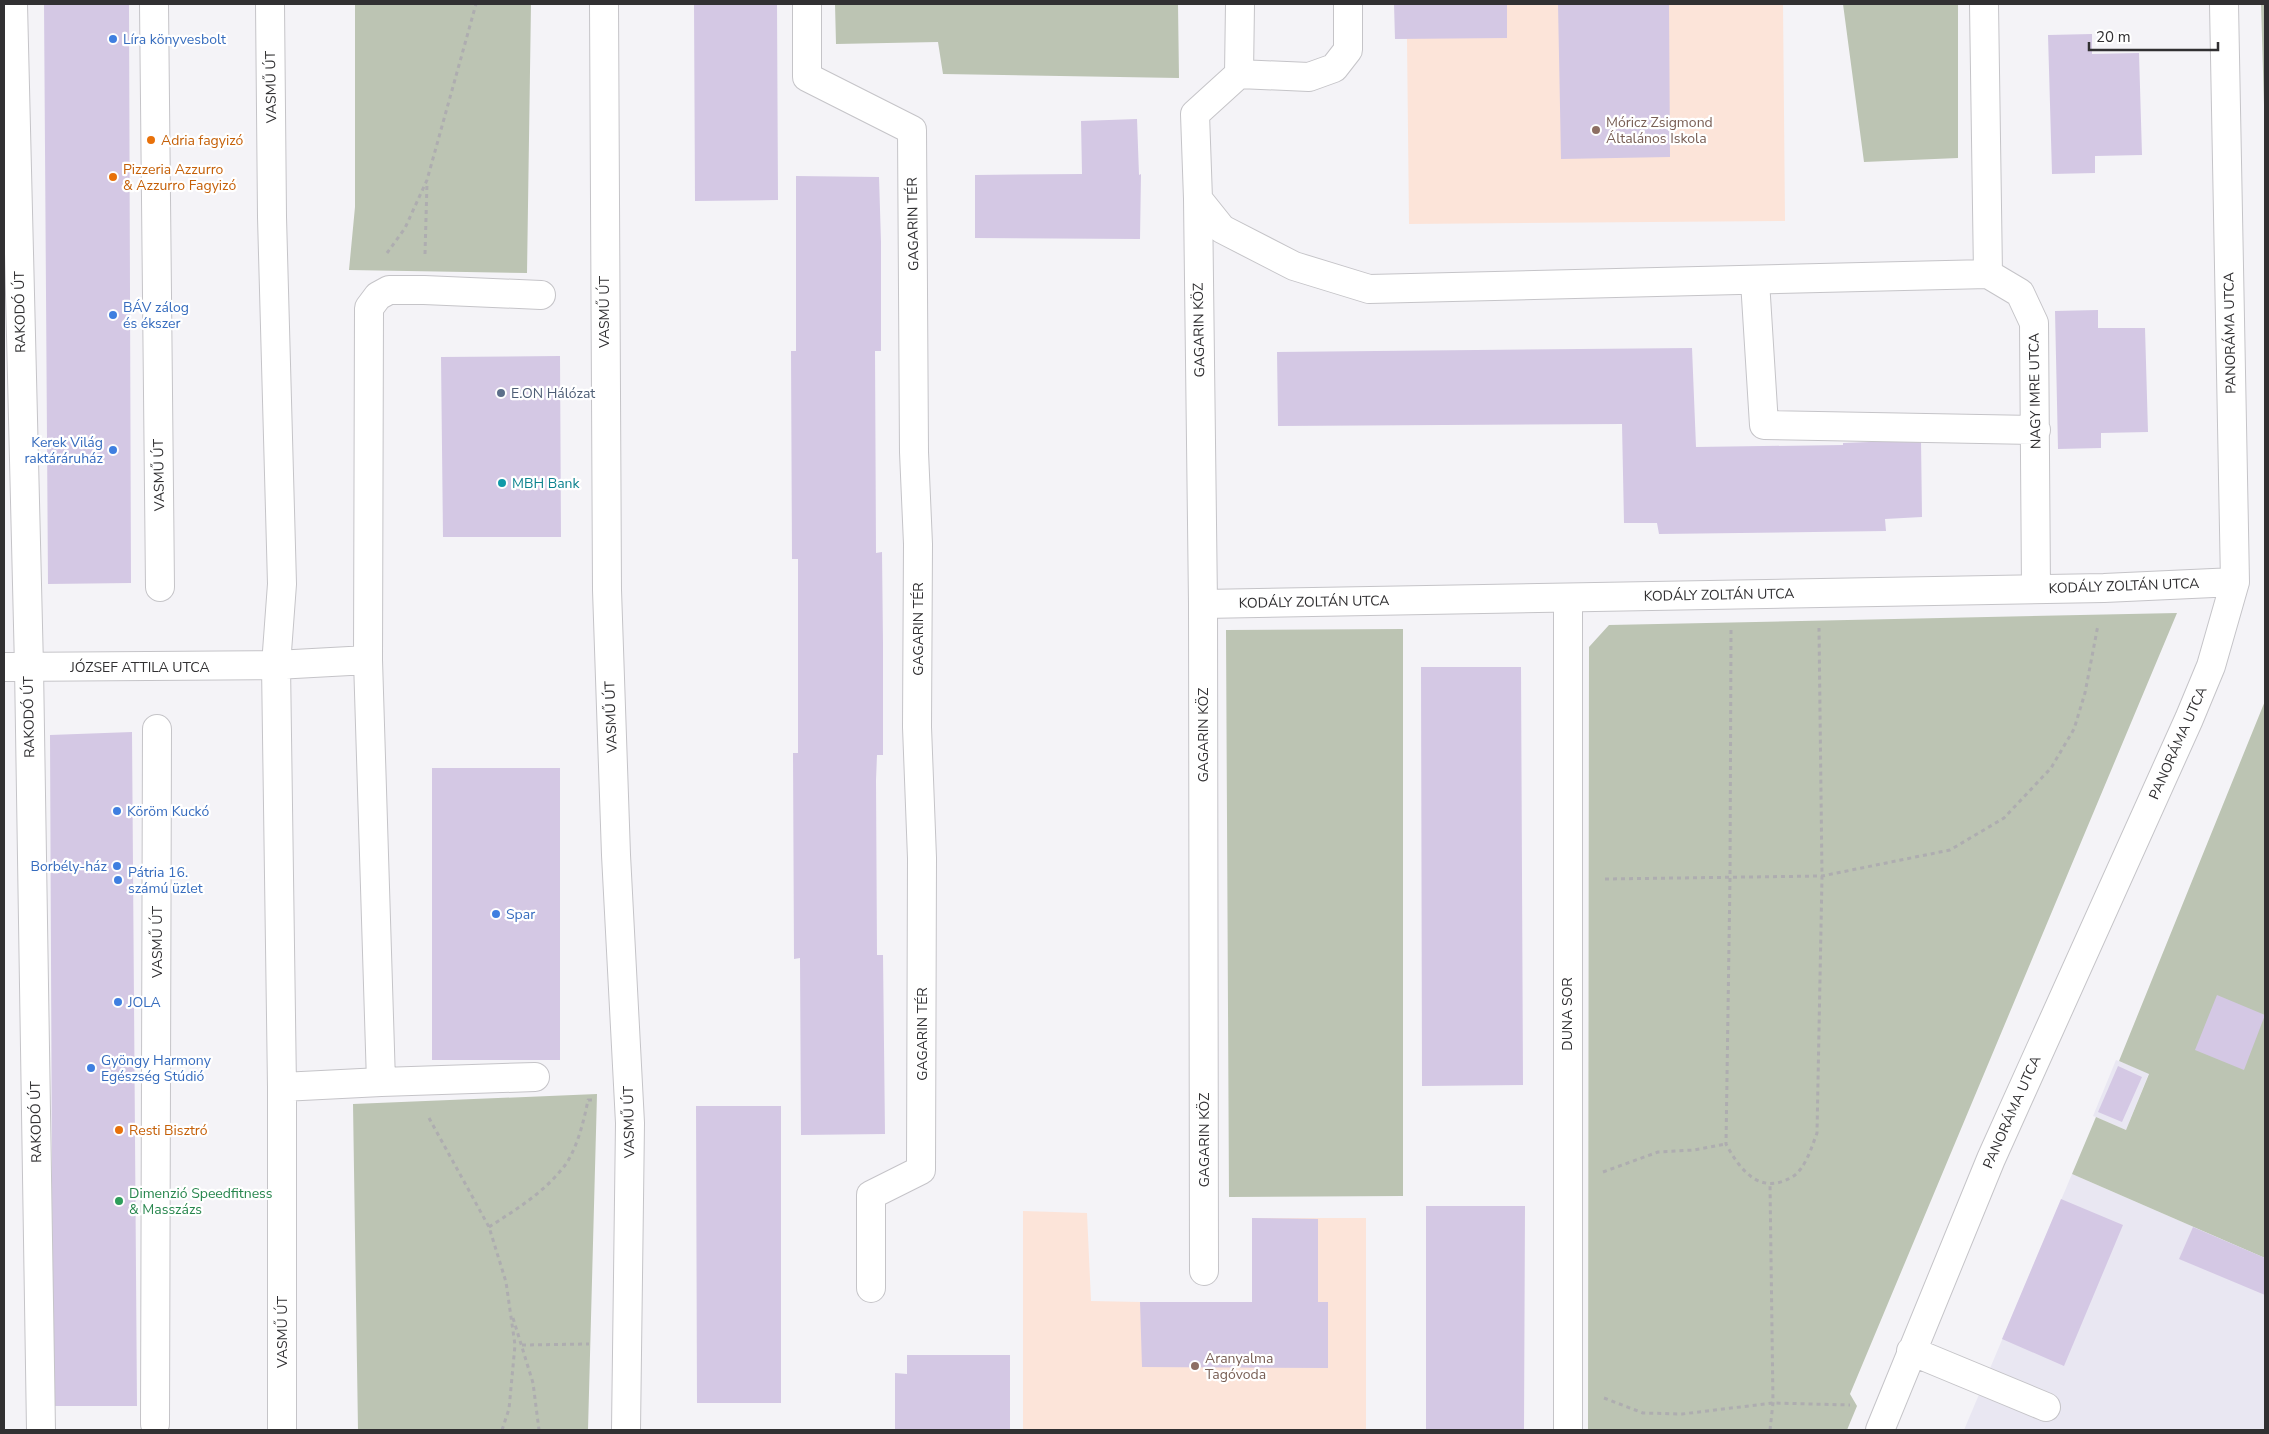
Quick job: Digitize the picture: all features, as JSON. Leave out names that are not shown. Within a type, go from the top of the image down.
[{"type":"street","name":"RAKODÓ ÚT","points":[[13,4],[16,667],[40,1430]]},
{"type":"street","name":"VASMŰ ÚT","points":[[154,4],[160,587]]},
{"type":"street","name":"VASMŰ ÚT","points":[[270,4],[272,217],[282,584],[276,665],[282,1087],[282,1430]]},
{"type":"street","name":"VASMŰ ÚT","points":[[604,4],[607,590],[616,855],[629,1095],[626,1430]]},
{"type":"street","name":"GAGARIN TÉR","points":[[807,4],[808,77],[912,130],[914,452],[918,534],[917,727],[922,858],[921,1170],[871,1195],[871,1288]]},
{"type":"street","points":[[1239,74],[1240,4]]},
{"type":"street","points":[[1348,4],[1348,50],[1334,68],[1310,78],[1239,74],[1195,114],[1198,199],[1222,229],[1294,266],[1369,289],[1988,274],[1984,4]]},
{"type":"street","name":"PANORÁMA UTCA","points":[[1880,1430],[1991,1159],[2189,719],[2211,666],[2235,582],[2224,4]]},
{"type":"street","name":"GAGARIN KÖZ","points":[[1198,199],[1203,604],[1204,1271]]},
{"type":"street","name":"NAGY IMRE UTCA","points":[[1988,274],[2020,293],[2034,322],[2036,589]]},
{"type":"street","points":[[1755,281],[1764,425],[2036,430]]},
{"type":"street","points":[[381,1082],[368,660],[369,308],[378,296],[389,290],[541,295]]},
{"type":"street","name":"KODÁLY ZOLTÁN UTCA","points":[[1203,604],[2104,588],[2235,582]]},
{"type":"street","name":"DUNA SOR","points":[[1568,598],[1568,1430]]},
{"type":"street","name":"JÓZSEF ATTILA UTCA","points":[[16,667],[276,665],[368,660]]},
{"type":"street","name":"VASMŰ ÚT","points":[[155,1424],[157,729]]},
{"type":"street","points":[[282,1087],[534,1077]]},
{"type":"street","points":[[1912,1351],[2046,1407]]},
{"type":"path","points":[[380,259],[387,253],[405,228],[427,180],[476,4]]},
{"type":"path","points":[[424,259],[427,180]]},
{"type":"path","points":[[1567,880],[1822,876],[1950,850],[2004,818],[2051,768],[2074,729],[2085,693],[2104,588]]},
{"type":"path","points":[[1730,624],[1730,878],[1726,1144],[1735,1162],[1751,1178],[1770,1184],[1793,1177],[1809,1155],[1817,1133],[1822,876],[1819,620]]},
{"type":"path","points":[[489,1227],[530,1200],[563,1168],[583,1127],[588,1100],[629,1095]]},
{"type":"path","points":[[425,1110],[489,1227],[506,1282],[515,1345],[509,1409],[502,1430]]},
{"type":"path","points":[[1597,1174],[1658,1152],[1694,1150],[1726,1144]]},
{"type":"path","points":[[1770,1184],[1773,1403],[1770,1430]]},
{"type":"path","points":[[510,1310],[533,1383],[539,1430]]},
{"type":"path","points":[[522,1345],[589,1344]]},
{"type":"path","points":[[1597,1395],[1643,1413],[1682,1414],[1773,1403],[1856,1405]]},
{"type":"shaded area","name":"Móricz Zsigmond Általános Iskola","points":[[1395,4],[1783,4],[1785,221],[1409,224],[1407,39],[1395,39]]},
{"type":"shaded area","points":[[2116,1060],[2149,1073],[2126,1130],[2093,1116]]},
{"type":"shaded area","points":[[2072,1174],[2265,1258],[2265,1430],[1964,1430]]},
{"type":"shaded area","name":"Aranyalma Tagóvoda","points":[[1023,1211],[1087,1213],[1091,1301],[1140,1302],[1252,1302],[1252,1218],[1366,1218],[1366,1430],[1023,1430]]},
{"type":"green space","points":[[355,4],[531,4],[527,273],[349,270],[355,207]]},
{"type":"green space","points":[[835,4],[1178,4],[1179,78],[943,74],[938,42],[836,44]]},
{"type":"green space","points":[[1843,4],[1958,4],[1958,158],[1864,162]]},
{"type":"green space","points":[[2261,4],[2265,4],[2265,139]]},
{"type":"green space","points":[[2177,613],[1850,1394],[1857,1406],[1847,1430],[1588,1430],[1589,647],[1609,625]]},
{"type":"green space","points":[[1403,629],[1403,1196],[1229,1197],[1226,630]]},
{"type":"green space","points":[[2265,701],[2265,1258],[2072,1174],[2096,1117],[2126,1130],[2149,1074],[2119,1061]]},
{"type":"green space","points":[[597,1094],[588,1430],[358,1430],[353,1104]]},
{"type":"building","points":[[44,4],[129,4],[131,583],[48,584]]},
{"type":"building","points":[[694,4],[777,4],[778,200],[695,201]]},
{"type":"building","points":[[1394,4],[1507,4],[1507,38],[1395,39]]},
{"type":"building","points":[[1558,4],[1669,4],[1670,157],[1561,159]]},
{"type":"building","points":[[2092,34],[2092,54],[2139,53],[2142,155],[2095,156],[2095,173],[2052,174],[2048,35]]},
{"type":"building","points":[[1137,119],[1139,175],[1141,174],[1140,239],[975,238],[975,175],[1082,174],[1081,121]]},
{"type":"building","points":[[796,176],[879,177],[881,351],[875,351],[876,553],[882,552],[883,755],[877,755],[876,780],[877,955],[883,955],[885,1134],[801,1135],[800,958],[794,959],[793,753],[798,753],[798,559],[792,559],[791,351],[796,351]]},
{"type":"building","points":[[2098,310],[2098,328],[2145,328],[2148,432],[2101,433],[2101,448],[2058,449],[2055,311]]},
{"type":"building","points":[[1692,348],[1696,447],[1843,445],[1843,443],[1921,440],[1922,517],[1885,519],[1886,531],[1659,534],[1657,523],[1624,523],[1622,424],[1278,426],[1277,352]]},
{"type":"building","points":[[560,356],[561,537],[443,537],[441,357]]},
{"type":"building","points":[[1421,667],[1521,667],[1523,1085],[1422,1086]]},
{"type":"building","points":[[132,732],[137,1406],[53,1406],[50,735]]},
{"type":"building","name":"Spar","points":[[432,768],[560,768],[560,1060],[432,1060]]},
{"type":"building","points":[[2217,995],[2265,1015],[2244,1070],[2195,1050]]},
{"type":"building","points":[[2118,1066],[2142,1077],[2122,1122],[2098,1112]]},
{"type":"building","points":[[696,1106],[781,1106],[781,1403],[697,1403]]},
{"type":"building","points":[[2061,1199],[2123,1225],[2064,1366],[2002,1339]]},
{"type":"building","points":[[1426,1206],[1525,1206],[1524,1430],[1426,1430]]},
{"type":"building","name":"Aranyalma Tagóvoda","points":[[1252,1218],[1318,1219],[1318,1302],[1328,1302],[1328,1368],[1142,1367],[1140,1302],[1252,1302]]},
{"type":"building","points":[[2193,1227],[2265,1258],[2265,1295],[2179,1259]]},
{"type":"building","points":[[907,1355],[1010,1355],[1010,1430],[895,1430],[895,1373],[907,1374]]},
{"type":"place","name":"Líra könyvesbolt","points":[[113,39]]},
{"type":"place","name":"Móricz Zsigmond Általános Iskola","points":[[1596,130]]},
{"type":"place","name":"Adria fagyizó","points":[[151,140]]},
{"type":"place","name":"Pizzeria Azzurro & Azzurro Fagyizó","points":[[113,177]]},
{"type":"place","name":"BÁV zálog és ékszer","points":[[113,315]]},
{"type":"place","name":"E.ON Hálózat","points":[[501,393]]},
{"type":"place","name":"Kerek Világ raktáráruház","points":[[113,450]]},
{"type":"place","name":"MBH Bank","points":[[502,483]]},
{"type":"place","name":"Köröm Kuckó","points":[[117,811]]},
{"type":"place","name":"Borbély-ház","points":[[117,866]]},
{"type":"place","name":"Pátria 16. számú üzlet","points":[[118,880]]},
{"type":"place","name":"Spar","points":[[496,914]]},
{"type":"place","name":"JOLA","points":[[118,1002]]},
{"type":"place","name":"Gyöngy Harmony Egészség Stúdió","points":[[91,1068]]},
{"type":"place","name":"Resti Bisztró","points":[[119,1130]]},
{"type":"place","name":"Dimenzió Speedfitness & Masszázs","points":[[119,1201]]},
{"type":"place","name":"Aranyalma Tagóvoda","points":[[1195,1366]]}]
